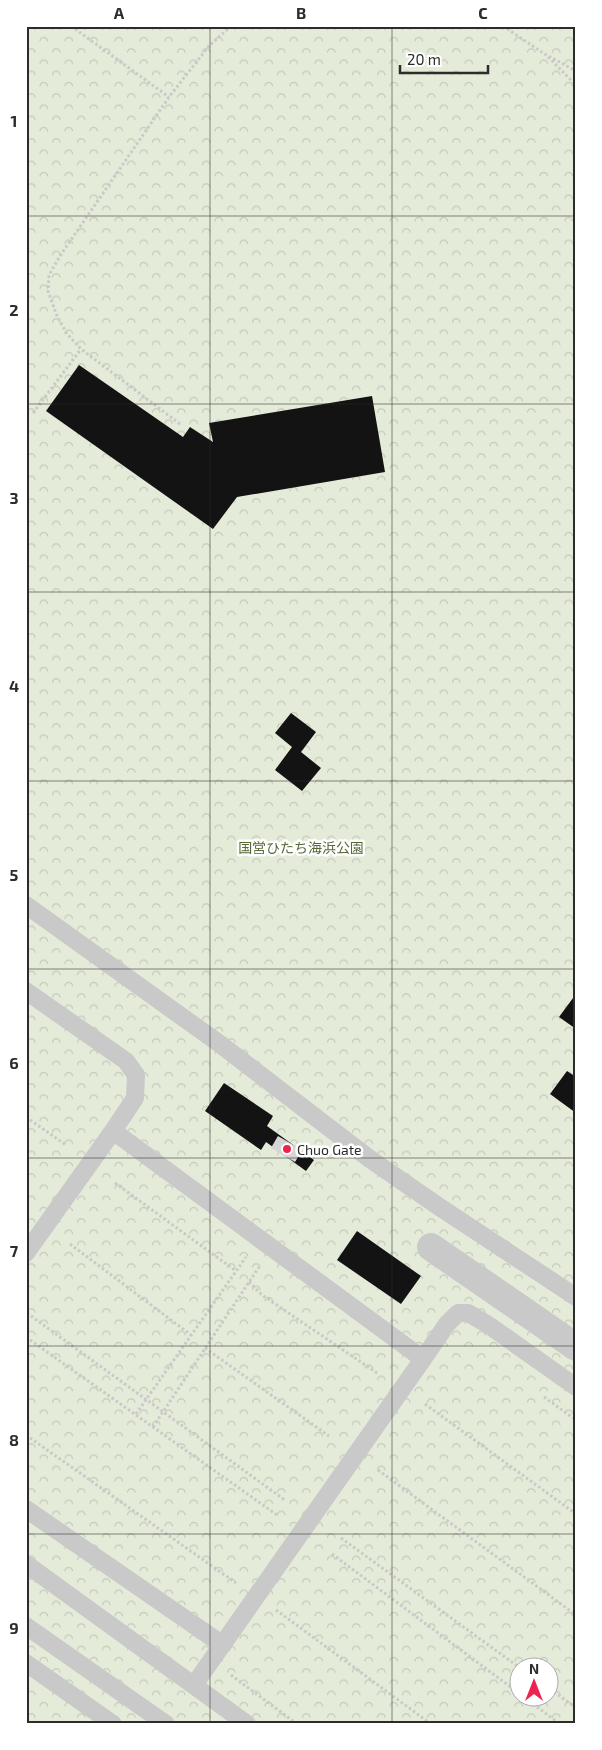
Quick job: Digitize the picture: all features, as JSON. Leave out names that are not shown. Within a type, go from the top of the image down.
[{"type":"street","points":[[431,1247],[576,1347]]},
{"type":"lane","points":[[26,905],[220,1044],[370,1159],[576,1297]]},
{"type":"lane","points":[[26,991],[126,1061],[136,1075],[135,1098],[26,1253]]},
{"type":"lane","points":[[113,1131],[423,1359]]},
{"type":"lane","points":[[194,1686],[447,1324],[458,1313],[468,1313],[487,1324],[576,1388]]},
{"type":"lane","points":[[26,1509],[223,1646]]},
{"type":"lane","points":[[26,1564],[247,1724]]},
{"type":"lane","points":[[26,1626],[166,1724]]},
{"type":"lane","points":[[26,1663],[113,1724]]},
{"type":"path","points":[[71,26],[170,97]]},
{"type":"path","points":[[180,424],[81,350],[67,334],[57,316],[48,291],[49,275],[60,256],[170,97],[209,46],[231,26]]},
{"type":"path","points":[[503,26],[543,53],[576,71]]},
{"type":"path","points":[[543,53],[576,85]]},
{"type":"path","points":[[33,414],[81,350]]},
{"type":"path","points":[[26,1116],[66,1145]]},
{"type":"path","points":[[115,1183],[236,1271]]},
{"type":"path","points":[[70,1244],[191,1335]]},
{"type":"path","points":[[136,1414],[247,1256]]},
{"type":"path","points":[[153,1427],[260,1266]]},
{"type":"path","points":[[249,1282],[262,1295],[377,1373]]},
{"type":"path","points":[[26,1313],[286,1501]]},
{"type":"path","points":[[26,1337],[276,1515]]},
{"type":"path","points":[[205,1348],[329,1436]]},
{"type":"path","points":[[425,1404],[576,1514]]},
{"type":"path","points":[[26,1435],[284,1615],[431,1724]]},
{"type":"path","points":[[378,1470],[576,1615]]},
{"type":"path","points":[[341,1538],[510,1661]]},
{"type":"path","points":[[332,1554],[510,1687]]},
{"type":"path","points":[[560,1696],[575,1707]]},
{"type":"path","points":[[538,1708],[560,1724]]},
{"type":"green space","name":"国営ひたち海浜公園","points":[[26,26],[576,26],[576,1724],[26,1724]]},
{"type":"building","points":[[79,365],[183,437],[190,427],[213,442],[209,423],[372,396],[385,472],[237,497],[213,529],[46,411]]},
{"type":"building","points":[[291,713],[316,732],[301,752],[321,768],[302,791],[275,770],[292,747],[275,733]]},
{"type":"building","points":[[576,994],[576,1029],[559,1017]]},
{"type":"building","points":[[567,1071],[576,1077],[576,1113],[550,1094]]},
{"type":"building","points":[[224,1083],[273,1116],[267,1126],[314,1160],[306,1171],[266,1142],[261,1150],[205,1111]]},
{"type":"building","points":[[357,1231],[421,1276],[401,1304],[337,1260]]},
{"type":"tunnel","points":[[283,1155],[290,1143]]},
{"type":"place","name":"Chuo Gate","points":[[287,1149]]}]
